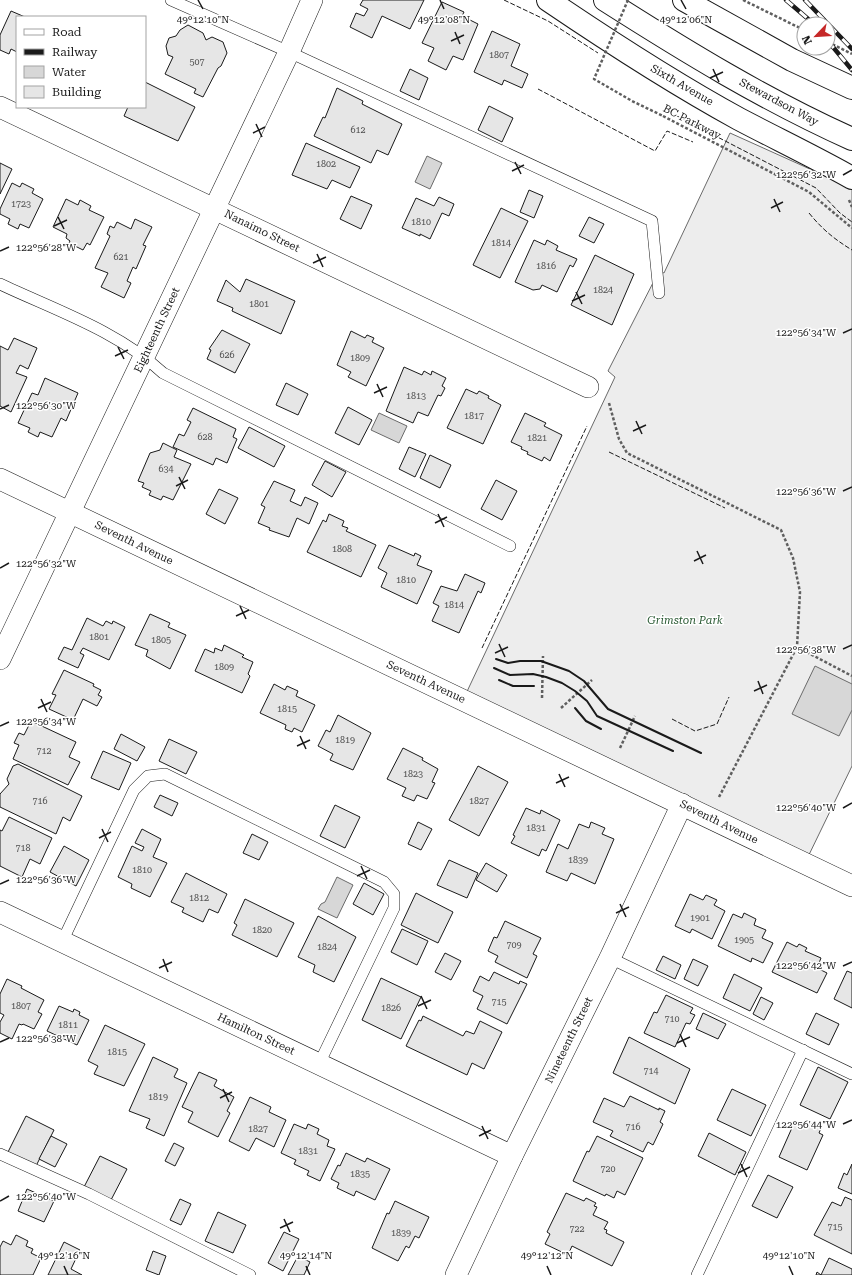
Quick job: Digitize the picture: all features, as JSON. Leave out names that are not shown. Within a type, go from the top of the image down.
[{"type":"main road","name":"Sixth Avenue","points":[[548,0],[637,59],[739,119],[821,160],[852,178]]},
{"type":"main road","name":"Stewardson Way","points":[[605,0],[681,48],[758,92],[852,139]]},
{"type":"main road","points":[[684,0],[792,60],[852,88]]},
{"type":"main road","name":"Sixth Avenue","points":[[821,160],[852,172]]},
{"type":"street","name":"Eighteenth Street","points":[[0,659],[289,52],[312,0]]},
{"type":"street","name":"Nanaimo Street","points":[[0,107],[215,208],[588,387]]},
{"type":"street","name":"Seventh Avenue","points":[[0,479],[852,886]]},
{"type":"street","name":"Nineteenth Street","points":[[456,1275],[512,1156],[610,958],[682,804]]},
{"type":"street","name":"Hamilton Street","points":[[0,912],[512,1156]]},
{"type":"lane","points":[[172,0],[289,52],[652,221],[659,293]]},
{"type":"lane","points":[[0,284],[121,341],[144,356],[163,373],[510,546]]},
{"type":"lane","points":[[62,942],[134,790],[148,776],[165,774],[384,882],[394,894],[394,908],[319,1064]]},
{"type":"lane","points":[[610,958],[852,1074]]},
{"type":"lane","points":[[697,1275],[803,1050]]},
{"type":"lane","points":[[0,1154],[89,1194],[250,1275]]},
{"type":"path","name":"BC Parkway","points":[[628,0],[594,78],[632,101],[809,192],[852,228]]},
{"type":"path","points":[[743,0],[796,26]]},
{"type":"path","points":[[836,46],[852,54]]},
{"type":"path","points":[[609,403],[618,439],[627,454],[780,530],[793,558],[800,592],[797,647],[721,795],[717,800]]},
{"type":"path","points":[[797,647],[852,676]]},
{"type":"path","points":[[542,698],[543,656]]},
{"type":"path","points":[[561,708],[592,680]]},
{"type":"path","points":[[620,748],[635,716]]},
{"type":"shaded area","name":"Grimston Park","points":[[730,133],[852,188],[852,766],[805,863],[463,700],[615,377],[608,371],[659,271],[664,273]]},
{"type":"water","points":[[427,156],[442,163],[430,189],[415,182]]},
{"type":"water","points":[[379,413],[407,426],[399,443],[371,430]]},
{"type":"water","points":[[815,666],[852,684],[852,710],[839,736],[792,714]]},
{"type":"water","points":[[337,877],[353,885],[337,918],[318,909],[321,904],[325,902]]},
{"type":"building","points":[[363,0],[424,0],[410,29],[382,16],[372,38],[350,27],[356,13],[364,16],[368,9],[360,5]]},
{"type":"building","points":[[442,2],[464,12],[462,16],[478,24],[463,60],[453,56],[446,70],[428,61],[434,48],[422,43]]},
{"type":"building","points":[[11,11],[23,16],[16,16],[16,52],[11,49],[9,54],[0,50],[0,35]]},
{"type":"building","points":[[188,25],[203,33],[206,40],[212,37],[223,42],[227,53],[203,97],[194,93],[196,89],[165,74],[173,57],[168,55],[166,46],[169,38],[176,36],[180,30]]},
{"type":"building","points":[[492,31],[520,44],[511,66],[528,74],[522,88],[504,80],[502,85],[474,72]]},
{"type":"building","points":[[410,69],[428,78],[419,100],[400,91]]},
{"type":"building","points":[[146,82],[195,107],[178,141],[124,116],[128,108],[146,108]]},
{"type":"building","points":[[337,88],[363,101],[362,104],[402,124],[388,155],[377,150],[371,163],[314,136],[323,117],[325,118]]},
{"type":"building","points":[[489,106],[513,118],[502,142],[478,130]]},
{"type":"building","points":[[306,143],[360,167],[350,188],[332,180],[327,189],[292,175]]},
{"type":"building","points":[[0,163],[12,169],[0,194]]},
{"type":"building","points":[[12,183],[20,187],[22,183],[34,189],[32,193],[43,199],[29,228],[20,224],[18,229],[8,224],[10,219],[0,214],[0,209]]},
{"type":"building","points":[[529,190],[543,196],[534,218],[520,212]]},
{"type":"building","points":[[351,196],[372,205],[361,229],[340,219]]},
{"type":"building","points":[[439,197],[454,204],[449,216],[442,213],[430,239],[402,228],[416,198],[434,206]]},
{"type":"building","points":[[66,199],[78,205],[80,200],[91,206],[89,210],[104,217],[90,245],[87,243],[83,250],[69,243],[70,241],[66,238],[67,234],[53,227]]},
{"type":"building","points":[[501,208],[528,221],[500,278],[473,265]]},
{"type":"building","points":[[589,217],[604,224],[594,243],[579,236]]},
{"type":"building","points":[[135,219],[152,227],[143,245],[146,246],[136,269],[133,267],[127,281],[131,283],[124,298],[101,287],[108,273],[95,268],[110,236],[107,234],[110,226],[114,228],[117,222],[131,229]]},
{"type":"building","points":[[534,240],[545,245],[547,240],[558,246],[556,250],[577,259],[573,267],[570,265],[557,292],[542,285],[540,289],[533,290],[515,282]]},
{"type":"building","points":[[595,255],[634,274],[612,325],[571,305]]},
{"type":"building","points":[[246,279],[295,301],[281,334],[232,311],[233,308],[217,301],[226,280],[240,292]]},
{"type":"building","points":[[222,330],[250,344],[235,373],[207,359],[211,350],[209,349]]},
{"type":"building","points":[[351,331],[365,338],[367,335],[374,338],[372,342],[384,348],[366,386],[348,377],[351,372],[337,365]]},
{"type":"building","points":[[14,338],[37,348],[28,369],[20,365],[16,373],[27,377],[11,412],[0,406],[0,346],[8,350]]},
{"type":"building","points":[[404,367],[422,375],[424,371],[431,375],[432,371],[446,378],[442,386],[445,388],[441,396],[438,395],[428,416],[418,412],[413,423],[386,411]]},
{"type":"building","points":[[45,378],[78,393],[66,421],[61,418],[52,437],[40,432],[38,437],[28,432],[30,428],[18,423],[32,393],[38,395]]},
{"type":"building","points":[[286,383],[308,394],[298,415],[276,405]]},
{"type":"building","points":[[466,389],[477,394],[479,391],[501,405],[483,444],[447,428]]},
{"type":"building","points":[[348,407],[372,420],[359,445],[335,433]]},
{"type":"building","points":[[193,408],[236,429],[233,437],[237,439],[227,463],[216,458],[213,465],[173,447],[179,434],[184,436],[191,422],[187,420]]},
{"type":"building","points":[[525,413],[546,423],[544,426],[562,435],[550,461],[544,457],[542,461],[527,454],[528,452],[521,449],[522,447],[511,442]]},
{"type":"building","points":[[249,427],[285,446],[274,467],[238,448]]},
{"type":"building","points":[[163,443],[177,450],[174,457],[191,464],[173,500],[163,496],[161,500],[149,495],[151,491],[142,487],[144,483],[138,481],[150,453],[160,450]]},
{"type":"building","points":[[409,447],[426,454],[415,477],[399,469]]},
{"type":"building","points":[[430,455],[451,465],[440,488],[420,478]]},
{"type":"building","points":[[325,461],[346,472],[332,497],[312,485]]},
{"type":"building","points":[[496,480],[517,491],[502,520],[481,509]]},
{"type":"building","points":[[274,481],[295,490],[290,501],[301,506],[305,497],[318,503],[309,524],[297,518],[289,537],[269,530],[270,528],[258,523],[265,507],[261,505]]},
{"type":"building","points":[[219,489],[238,498],[225,524],[206,514]]},
{"type":"building","points":[[329,514],[344,521],[342,526],[348,528],[346,531],[376,545],[361,577],[307,552],[323,520],[326,522]]},
{"type":"building","points":[[389,545],[414,556],[415,553],[421,556],[417,565],[432,571],[417,604],[381,587],[387,573],[378,568]]},
{"type":"building","points":[[465,574],[485,583],[481,593],[478,591],[459,633],[432,621],[439,606],[433,603],[441,586],[457,591]]},
{"type":"building","points":[[150,614],[170,623],[168,627],[186,635],[170,669],[146,656],[148,650],[135,645]]},
{"type":"building","points":[[87,618],[103,626],[106,621],[112,624],[113,621],[125,627],[109,660],[83,648],[80,653],[84,655],[78,668],[58,659],[64,647],[72,650]]},
{"type":"building","points":[[224,645],[244,655],[242,657],[253,662],[248,674],[250,676],[242,693],[195,671],[205,649],[214,653],[215,648],[222,651]]},
{"type":"building","points":[[64,670],[94,684],[93,686],[101,690],[98,695],[102,697],[97,706],[83,699],[73,720],[49,709],[56,695],[52,694]]},
{"type":"building","points":[[274,684],[285,690],[287,686],[298,691],[296,696],[315,705],[302,732],[294,728],[292,732],[285,729],[286,725],[260,713]]},
{"type":"building","points":[[338,715],[371,733],[353,770],[330,760],[333,754],[318,746],[326,730],[330,732]]},
{"type":"building","points":[[31,721],[76,742],[69,757],[80,762],[68,785],[13,759],[19,745],[14,743],[19,733],[24,735]]},
{"type":"building","points":[[121,734],[145,747],[137,761],[114,749]]},
{"type":"building","points":[[169,739],[197,752],[186,774],[159,761]]},
{"type":"building","points":[[403,748],[423,758],[422,760],[438,769],[432,782],[435,783],[427,799],[417,795],[414,801],[402,796],[406,788],[387,779]]},
{"type":"building","points":[[103,751],[131,763],[119,790],[91,778]]},
{"type":"building","points":[[18,764],[82,796],[70,821],[63,817],[56,834],[0,807],[0,794],[9,784],[7,779],[13,766]]},
{"type":"building","points":[[478,766],[508,782],[479,836],[449,820]]},
{"type":"building","points":[[160,795],[178,803],[172,816],[154,807]]},
{"type":"building","points":[[335,805],[360,817],[345,848],[320,836]]},
{"type":"building","points":[[526,808],[540,814],[541,810],[560,820],[546,851],[542,849],[539,856],[511,843],[515,836],[513,835]]},
{"type":"building","points":[[9,817],[52,838],[40,864],[30,859],[22,877],[0,866],[0,830],[2,831]]},
{"type":"building","points":[[418,822],[432,829],[421,850],[408,844]]},
{"type":"building","points":[[591,822],[605,828],[602,834],[614,839],[595,884],[571,873],[567,881],[546,872],[558,844],[568,849],[579,824],[589,828]]},
{"type":"building","points":[[142,829],[161,839],[153,857],[167,863],[150,897],[131,888],[132,884],[118,877],[132,846],[142,851],[144,847],[135,843]]},
{"type":"building","points":[[252,834],[268,842],[259,860],[243,853]]},
{"type":"building","points":[[64,846],[89,860],[76,886],[50,872]]},
{"type":"building","points":[[449,860],[478,873],[467,898],[437,885]]},
{"type":"building","points":[[486,863],[507,875],[497,892],[476,880]]},
{"type":"building","points":[[186,873],[227,894],[218,913],[209,909],[203,922],[182,912],[184,908],[171,902]]},
{"type":"building","points":[[364,883],[384,894],[373,915],[353,904]]},
{"type":"building","points":[[416,893],[453,912],[438,943],[401,925]]},
{"type":"building","points":[[690,894],[703,900],[706,895],[717,900],[714,905],[725,911],[712,939],[692,929],[690,933],[675,926]]},
{"type":"building","points":[[245,899],[294,923],[277,957],[232,935],[237,925],[234,923]]},
{"type":"building","points":[[744,913],[756,919],[754,925],[766,930],[762,938],[773,943],[763,963],[752,958],[751,962],[718,946],[733,914],[742,918]]},
{"type":"building","points":[[318,916],[356,937],[334,982],[313,972],[315,965],[298,957]]},
{"type":"building","points":[[505,921],[541,938],[533,954],[537,956],[527,978],[495,962],[498,956],[488,951],[494,937],[497,938]]},
{"type":"building","points":[[402,929],[428,941],[417,965],[391,952]]},
{"type":"building","points":[[787,942],[797,947],[799,944],[807,948],[805,951],[821,958],[817,968],[827,973],[817,993],[772,972]]},
{"type":"building","points":[[445,953],[461,961],[451,980],[435,972]]},
{"type":"building","points":[[663,956],[681,965],[675,979],[656,970]]},
{"type":"building","points":[[693,959],[708,966],[698,986],[684,979]]},
{"type":"building","points":[[847,971],[852,973],[852,1008],[834,999]]},
{"type":"building","points":[[494,972],[519,984],[520,981],[527,984],[507,1024],[477,1009],[483,996],[473,991],[480,976],[489,981]]},
{"type":"building","points":[[734,974],[762,988],[750,1011],[723,998]]},
{"type":"building","points":[[381,978],[421,997],[401,1039],[362,1020]]},
{"type":"building","points":[[7,979],[22,986],[21,988],[44,1000],[38,1012],[42,1014],[34,1029],[23,1024],[19,1024],[12,1039],[0,1033],[0,1022],[4,1015],[0,1013],[0,994]]},
{"type":"building","points":[[666,995],[693,1008],[690,1013],[695,1015],[690,1024],[686,1023],[675,1047],[644,1033],[654,1012],[657,1013]]},
{"type":"building","points":[[761,997],[773,1003],[764,1020],[753,1014]]},
{"type":"building","points":[[59,1006],[73,1012],[74,1009],[80,1012],[79,1015],[89,1020],[77,1045],[47,1031]]},
{"type":"building","points":[[703,1013],[726,1024],[718,1039],[696,1029]]},
{"type":"building","points":[[816,1013],[839,1024],[829,1045],[806,1034]]},
{"type":"building","points":[[423,1016],[463,1036],[466,1031],[474,1034],[480,1021],[502,1032],[484,1069],[472,1063],[467,1075],[406,1046],[419,1020],[421,1021]]},
{"type":"building","points":[[105,1025],[145,1044],[124,1086],[94,1074],[98,1066],[88,1061]]},
{"type":"building","points":[[629,1037],[690,1069],[675,1104],[613,1073]]},
{"type":"building","points":[[153,1057],[178,1069],[174,1077],[187,1083],[164,1136],[146,1128],[150,1119],[129,1111]]},
{"type":"building","points":[[818,1067],[848,1082],[830,1119],[800,1105]]},
{"type":"building","points":[[199,1072],[217,1080],[214,1086],[234,1097],[227,1111],[230,1113],[218,1137],[188,1122],[193,1112],[182,1107]]},
{"type":"building","points":[[732,1089],[766,1105],[751,1136],[717,1120]]},
{"type":"building","points":[[630,1096],[659,1110],[659,1108],[665,1111],[660,1122],[663,1124],[653,1145],[648,1142],[643,1152],[610,1136],[613,1131],[593,1122],[604,1098],[624,1107]]},
{"type":"building","points":[[250,1097],[271,1107],[269,1112],[286,1120],[274,1147],[256,1138],[249,1151],[229,1141]]},
{"type":"building","points":[[26,1116],[54,1130],[36,1166],[8,1152]]},
{"type":"building","points":[[795,1121],[805,1125],[806,1121],[821,1128],[819,1133],[823,1135],[807,1170],[779,1157]]},
{"type":"building","points":[[294,1124],[306,1129],[308,1124],[319,1129],[317,1134],[329,1140],[327,1146],[335,1149],[320,1181],[307,1175],[309,1171],[294,1164],[296,1160],[281,1153]]},
{"type":"building","points":[[709,1133],[746,1152],[735,1175],[698,1156]]},
{"type":"building","points":[[51,1136],[67,1144],[55,1167],[39,1159]]},
{"type":"building","points":[[597,1136],[643,1158],[625,1195],[617,1191],[614,1198],[606,1194],[605,1196],[573,1181],[587,1151],[589,1152]]},
{"type":"building","points":[[174,1143],[184,1148],[175,1166],[165,1161]]},
{"type":"building","points":[[346,1153],[365,1162],[367,1158],[390,1169],[375,1200],[356,1191],[354,1196],[337,1188],[339,1183],[331,1179],[338,1165],[340,1166]]},
{"type":"building","points":[[100,1156],[127,1169],[111,1200],[84,1187]]},
{"type":"building","points":[[852,1164],[852,1194],[838,1188],[844,1173],[847,1175]]},
{"type":"building","points":[[768,1175],[793,1187],[777,1218],[752,1206]]},
{"type":"building","points":[[27,1189],[54,1201],[44,1222],[18,1211]]},
{"type":"building","points":[[566,1193],[584,1201],[586,1198],[596,1203],[594,1206],[597,1207],[593,1215],[608,1222],[604,1229],[607,1230],[606,1233],[624,1242],[612,1266],[572,1246],[568,1255],[545,1244],[550,1234],[547,1232]]},
{"type":"building","points":[[845,1197],[852,1200],[852,1254],[814,1235],[832,1202],[841,1206]]},
{"type":"building","points":[[180,1199],[191,1204],[181,1225],[170,1220]]},
{"type":"building","points":[[395,1201],[429,1217],[419,1238],[415,1236],[409,1248],[406,1246],[398,1261],[372,1248],[387,1213],[389,1214]]},
{"type":"building","points":[[218,1212],[246,1225],[233,1253],[205,1241]]},
{"type":"building","points":[[284,1232],[299,1239],[283,1271],[268,1263]]},
{"type":"building","points":[[16,1235],[28,1241],[26,1246],[33,1249],[31,1253],[41,1258],[33,1275],[0,1275],[0,1247],[3,1241],[11,1245]]},
{"type":"building","points":[[64,1242],[80,1250],[71,1269],[82,1275],[48,1275]]},
{"type":"building","points":[[153,1251],[166,1256],[159,1275],[146,1270]]},
{"type":"building","points":[[298,1256],[310,1262],[304,1275],[288,1275]]},
{"type":"building","points":[[829,1258],[852,1269],[852,1275],[821,1275]]},
{"type":"railway","points":[[786,0],[805,16]]},
{"type":"railway","points":[[805,0],[852,49]]},
{"type":"railway","points":[[836,51],[852,70]]},
{"type":"fence","points":[[504,0],[548,21],[598,53]]},
{"type":"fence","points":[[538,89],[655,151],[667,131],[693,142]]},
{"type":"fence","points":[[675,115],[816,188],[840,213],[852,222]]},
{"type":"fence","points":[[809,213],[829,233],[852,250]]},
{"type":"fence","points":[[482,648],[587,426]]},
{"type":"fence","points":[[609,452],[725,508]]},
{"type":"fence","points":[[672,719],[695,731],[717,724],[729,697]]},
{"type":"wall","points":[[496,659],[508,663],[520,661],[541,661],[569,671],[584,681],[608,709],[701,753]]},
{"type":"wall","points":[[494,668],[510,675],[533,674],[562,683],[587,701],[597,716],[673,751]]},
{"type":"wall","points":[[499,680],[513,686],[534,686]]},
{"type":"wall","points":[[575,708],[586,721],[601,729]]}]
